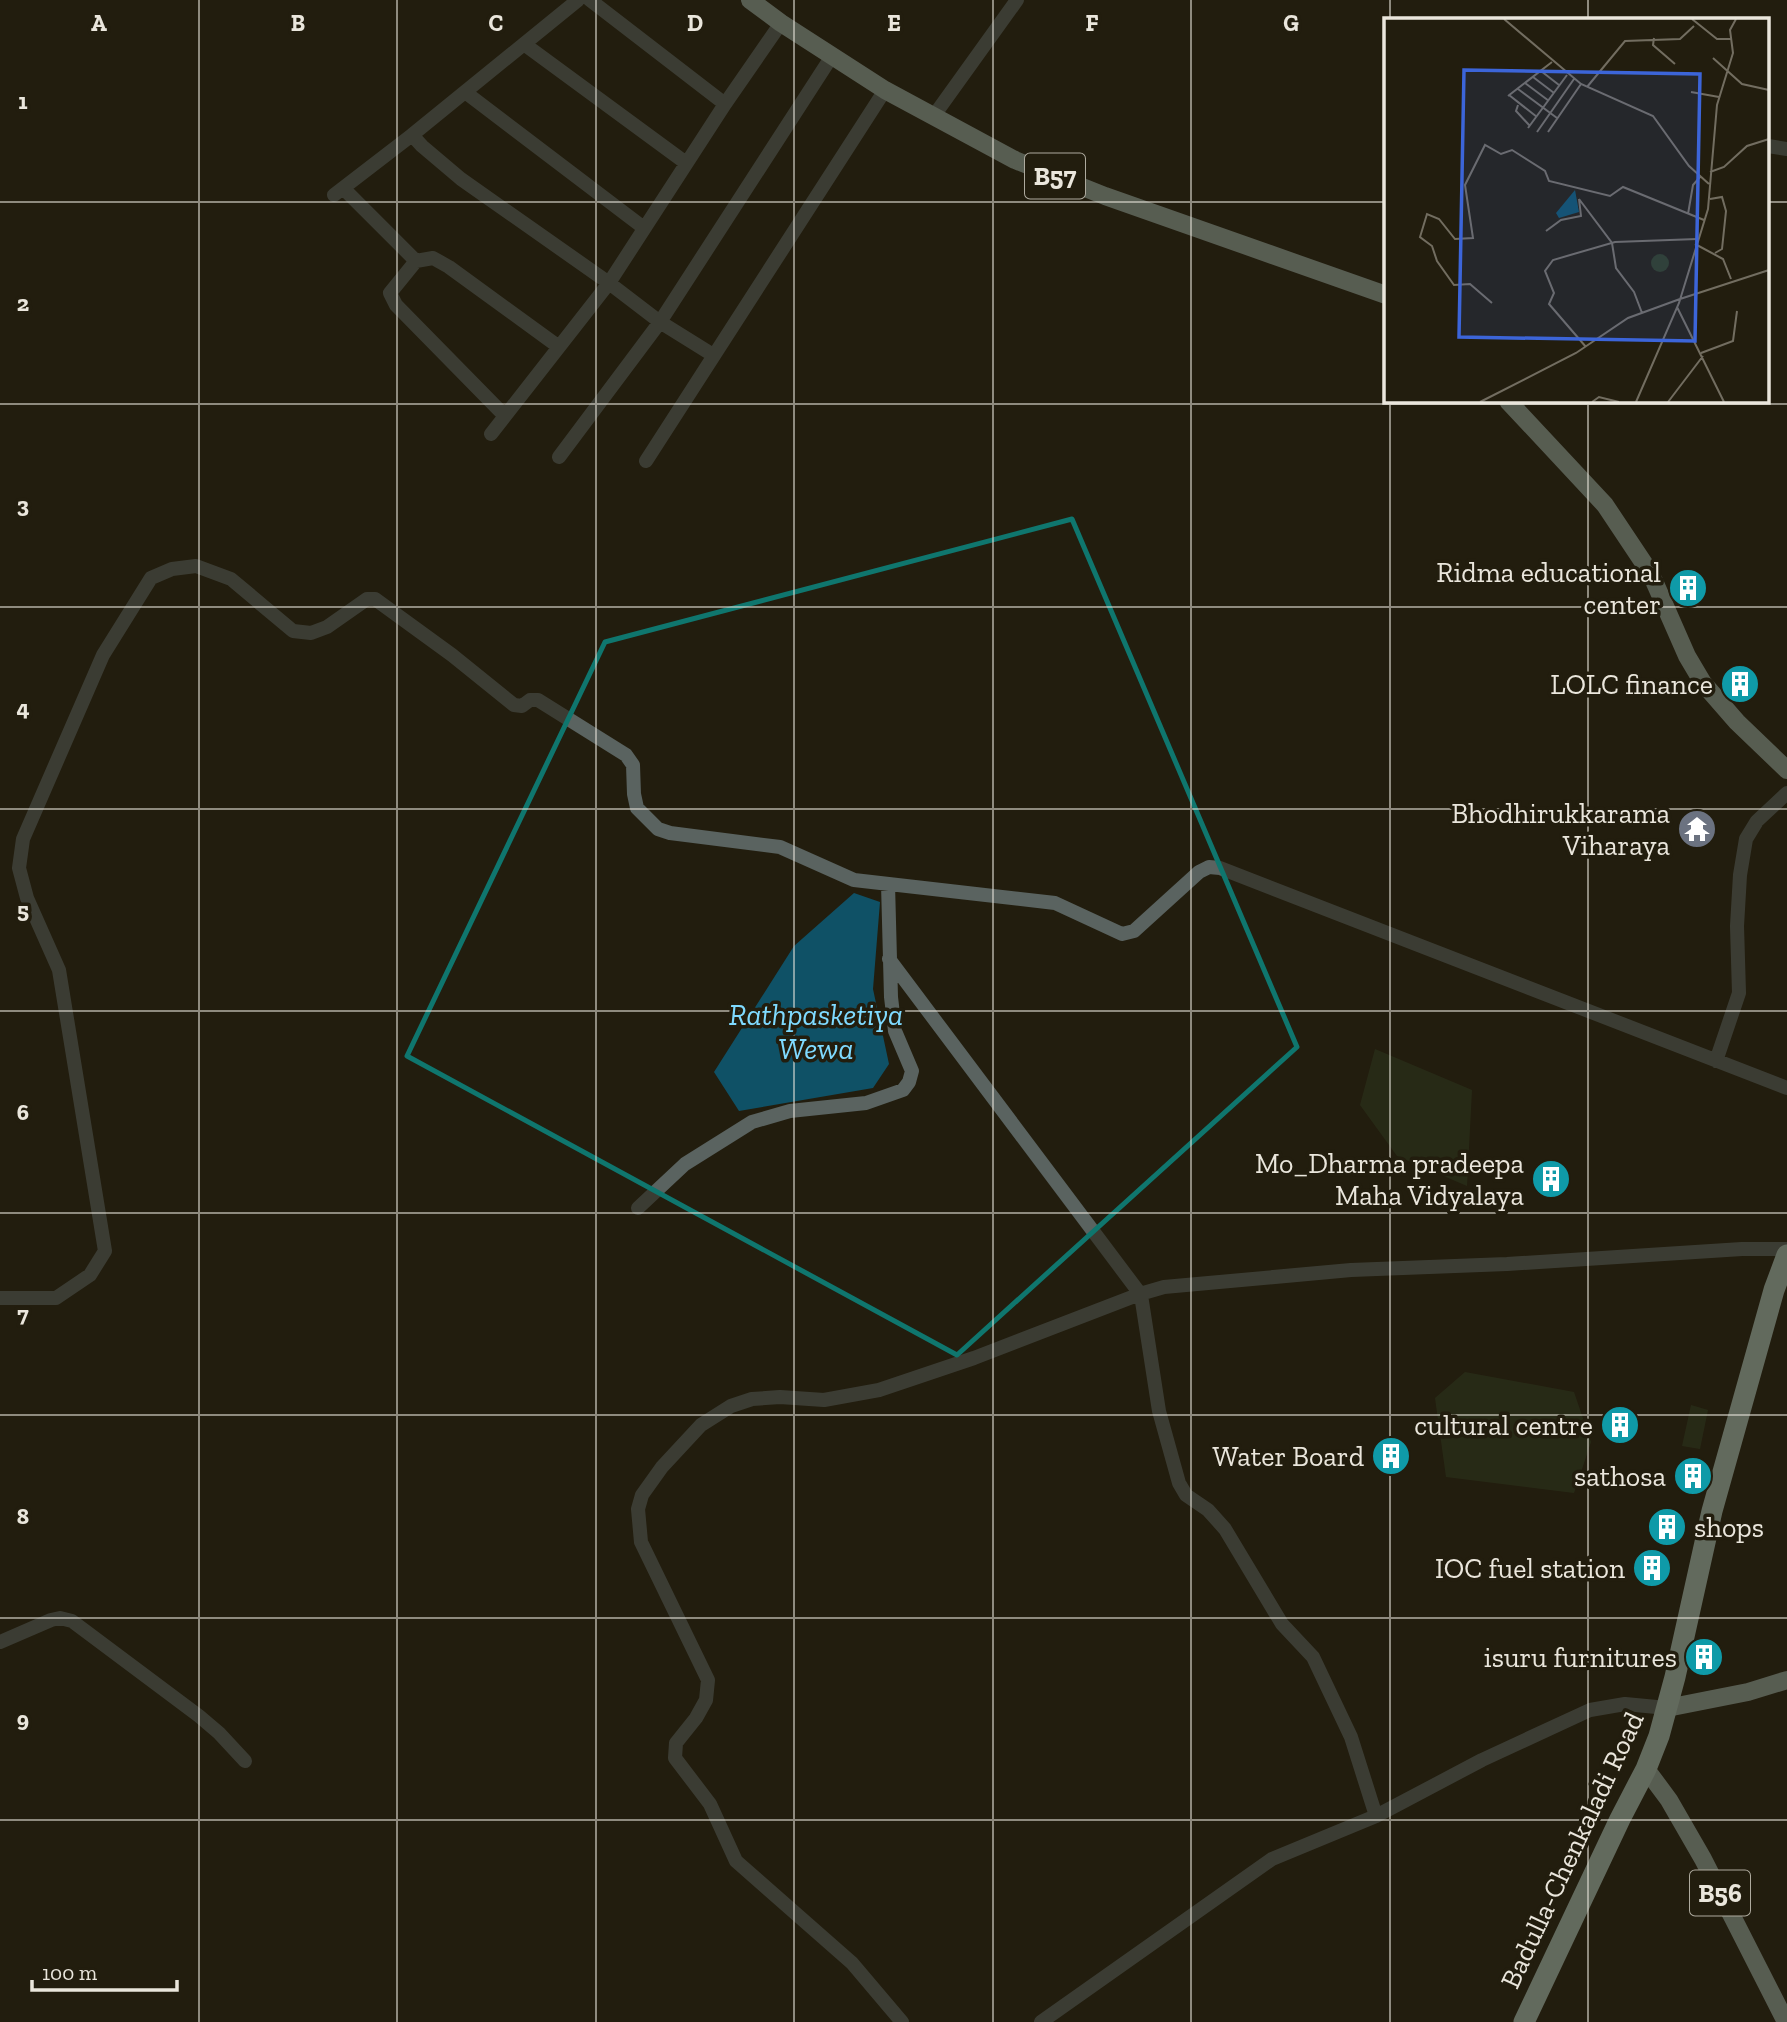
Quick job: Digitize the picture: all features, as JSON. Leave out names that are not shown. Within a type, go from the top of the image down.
[{"type":"highway","name":"Badulla-Chenkaladi Road","points":[[1524,2022],[1646,1769],[1667,1708],[1712,1511],[1781,1293],[1787,1255]]},
{"type":"main road","name":"B57","points":[[750,0],[885,90],[1015,160],[1092,191],[1384,294]]},
{"type":"main road","points":[[1509,402],[1605,505],[1651,574],[1687,656],[1703,683],[1737,722],[1787,770]]},
{"type":"main road","points":[[1667,1708],[1748,1692],[1787,1679]]},
{"type":"main road","name":"B56","points":[[1646,1769],[1669,1800],[1703,1859],[1786,2022]]},
{"type":"street","points":[[416,261],[338,191],[412,135],[578,0]]},
{"type":"street","points":[[590,0],[725,104]]},
{"type":"street","points":[[933,117],[1017,0]]},
{"type":"street","points":[[491,434],[609,283],[781,23]]},
{"type":"street","points":[[524,44],[686,163]]},
{"type":"street","points":[[559,457],[660,322],[832,56]]},
{"type":"street","points":[[646,461],[885,90]]},
{"type":"street","points":[[465,92],[644,228]]},
{"type":"street","points":[[412,135],[461,179],[660,322],[713,355]]},
{"type":"street","points":[[505,416],[396,305],[390,293],[416,261],[433,258],[559,347]]},
{"type":"street","points":[[0,1298],[56,1298],[90,1275],[105,1251],[59,970],[27,898],[19,868],[23,839],[103,655],[151,578],[172,569],[196,566],[231,579],[293,631],[311,633],[327,627],[367,598],[375,599],[452,654],[514,705],[522,706],[530,700],[538,700],[626,755],[633,765],[637,808],[658,829],[670,833],[780,848],[854,880],[1055,902],[1122,934],[1134,931],[1199,872],[1209,867],[1220,868],[1787,1088]]},
{"type":"street","points":[[1716,1061],[1739,993],[1737,926],[1740,875],[1746,839],[1757,821],[1787,793]]},
{"type":"street","points":[[638,1208],[685,1164],[752,1122],[790,1111],[866,1103],[903,1090],[912,1071],[895,1031],[889,959],[888,884]]},
{"type":"street","points":[[889,959],[1140,1294],[1159,1411],[1179,1483],[1186,1495],[1208,1510],[1225,1529],[1282,1624],[1313,1657],[1351,1737],[1376,1816]]},
{"type":"street","points":[[902,2022],[852,1963],[736,1861],[709,1804],[675,1758],[676,1743],[706,1700],[708,1680],[641,1542],[638,1509],[642,1495],[662,1467],[701,1425],[731,1406],[752,1399],[824,1399],[879,1390],[974,1358],[1164,1287],[1351,1270],[1507,1264],[1742,1249],[1787,1249]]},
{"type":"street","points":[[0,1642],[51,1620],[60,1618],[72,1621],[219,1732],[245,1761]]},
{"type":"street","points":[[1041,2022],[1272,1859],[1376,1816],[1482,1760],[1590,1710],[1625,1704],[1667,1708]]},
{"type":"highlighted area","points":[[1072,519],[1297,1047],[957,1355],[407,1056],[605,642]]},
{"type":"green space","points":[[1375,1049],[1472,1090],[1467,1186],[1397,1156],[1360,1105]]},
{"type":"green space","points":[[1465,1372],[1574,1392],[1591,1442],[1574,1493],[1446,1477],[1435,1398]]},
{"type":"green space","points":[[1691,1405],[1708,1410],[1700,1449],[1682,1446]]},
{"type":"water","name":"Rathpasketiya Wewa","points":[[854,893],[880,902],[873,989],[889,1064],[873,1088],[739,1111],[714,1072],[794,946]]},
{"type":"place","name":"Ridma educational center","points":[[1688,588]]},
{"type":"place","name":"LOLC finance","points":[[1740,684]]},
{"type":"place","name":"Bhodhirukkarama Viharaya","points":[[1697,829]]},
{"type":"place","name":"Mo_Dharma pradeepa Maha Vidyalaya","points":[[1551,1179]]},
{"type":"place","name":"cultural centre","points":[[1620,1425]]},
{"type":"place","name":"Water Board","points":[[1391,1456]]},
{"type":"place","name":"sathosa","points":[[1693,1476]]},
{"type":"place","name":"shops","points":[[1667,1527]]},
{"type":"place","name":"IOC fuel station","points":[[1652,1568]]},
{"type":"place","name":"isuru furnitures","points":[[1704,1657]]}]
